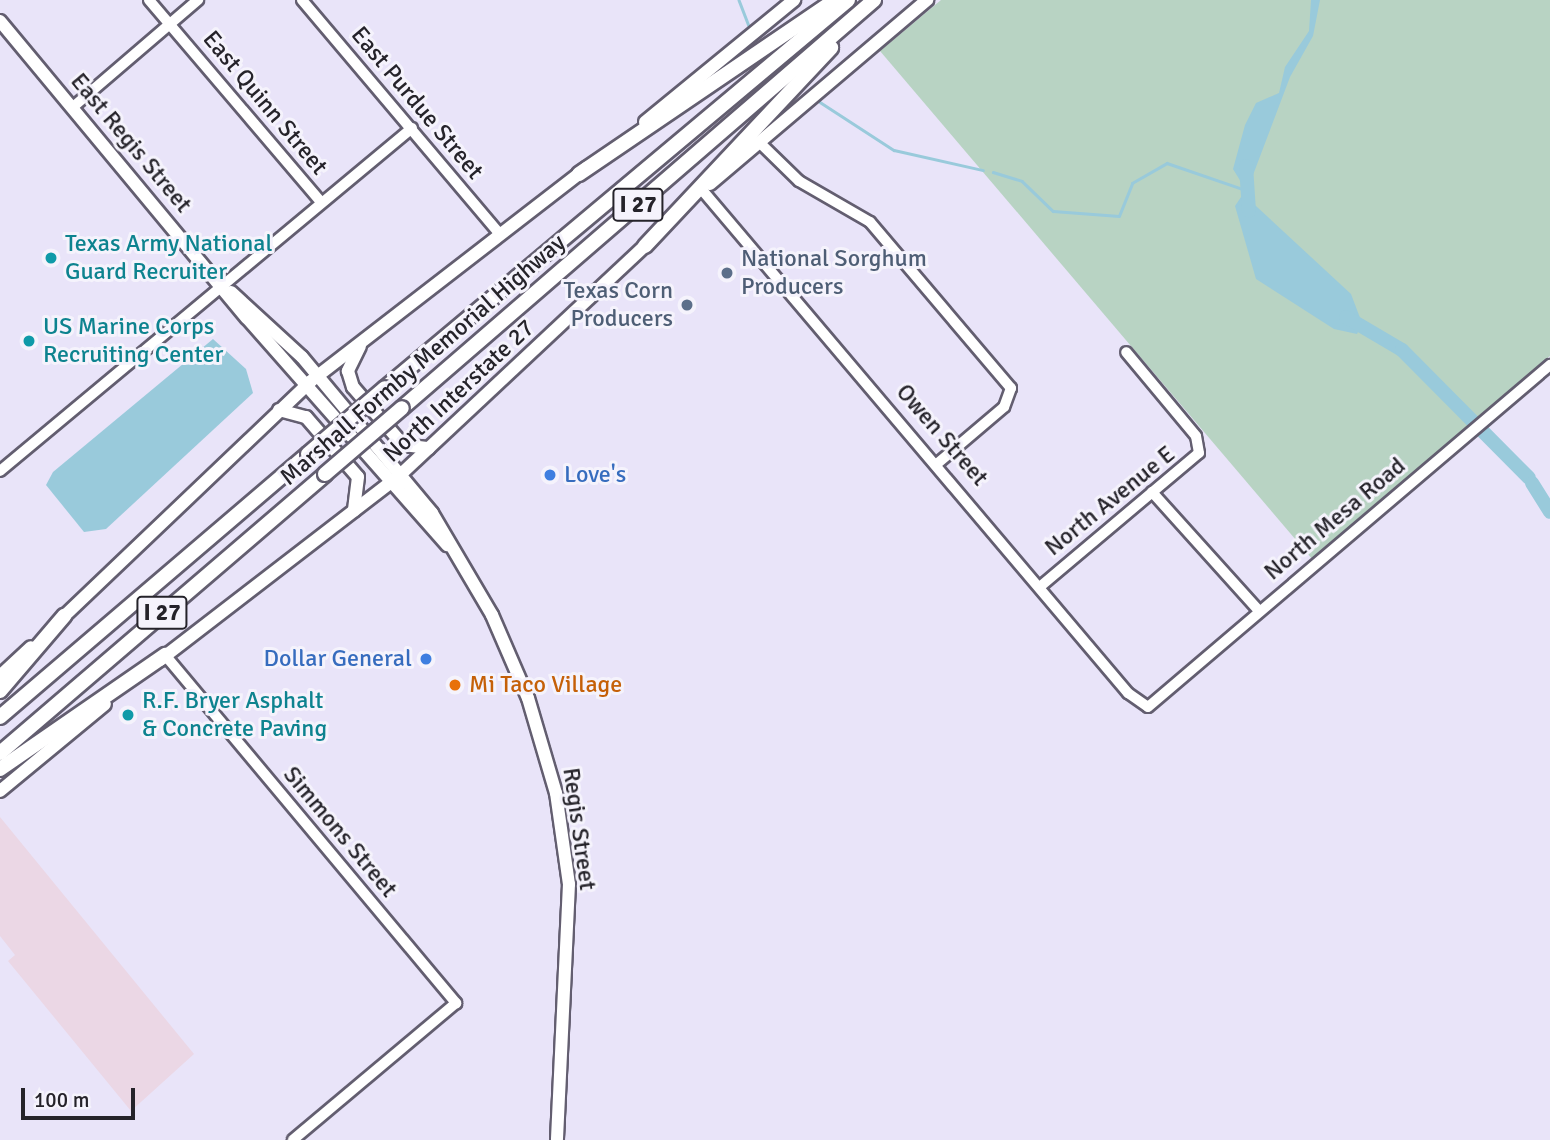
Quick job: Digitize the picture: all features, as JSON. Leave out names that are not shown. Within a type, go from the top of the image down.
[{"type":"highway","points":[[579,174],[835,0]]},
{"type":"highway","name":"Marshall Formby Memorial Highway","points":[[0,717],[385,388],[849,0]]},
{"type":"highway","name":"Marshall Formby Memorial Highway","points":[[0,753],[874,0]]},
{"type":"highway","points":[[645,246],[789,88],[887,0]]},
{"type":"highway","points":[[0,691],[64,616]]},
{"type":"highway","points":[[0,769],[165,655]]},
{"type":"main road","points":[[0,676],[305,386],[579,174],[794,0]]},
{"type":"main road","name":"North Interstate 27","points":[[0,791],[165,655],[400,475],[703,191],[927,0]]},
{"type":"main road","name":"East Regis Street","points":[[0,21],[227,287],[305,386]]},
{"type":"main road","name":"East Regis Street","points":[[227,287],[317,376]]},
{"type":"main road","points":[[364,340],[349,365],[349,380],[400,442],[429,447]]},
{"type":"main road","name":"Regis Street","points":[[317,376],[400,475],[450,547],[524,685],[561,816],[570,941],[557,1140]]},
{"type":"main road","name":"Regis Street","points":[[305,386],[389,484],[450,547]]},
{"type":"main road","points":[[279,410],[306,417],[358,477],[353,511]]},
{"type":"street","name":"East Quinn Street","points":[[149,0],[321,202]]},
{"type":"street","points":[[73,107],[198,0]]},
{"type":"street","name":"East Purdue Street","points":[[302,0],[500,234]]},
{"type":"street","points":[[0,471],[227,287],[321,202],[412,128]]},
{"type":"street","points":[[759,142],[799,181],[870,222],[1012,396],[938,463]]},
{"type":"street","name":"Owen Street","points":[[703,191],[1042,585],[1128,693],[1148,707]]},
{"type":"street","name":"North Avenue E","points":[[1042,585],[1196,457],[1199,446],[1126,352]]},
{"type":"street","name":"North Mesa Road","points":[[1148,707],[1548,370]]},
{"type":"street","points":[[1152,492],[1259,611]]},
{"type":"street","name":"Simmons Street","points":[[165,655],[456,1003],[293,1140]]},
{"type":"shaded area","points":[[0,817],[194,1054],[131,1111],[8,961],[15,955],[0,936]]},
{"type":"green space","points":[[941,0],[1550,0],[1550,356],[1313,560],[880,51]]},
{"type":"water","points":[[1311,0],[1320,0],[1313,36],[1290,77],[1253,175],[1241,182],[1233,169],[1245,125],[1256,103],[1279,93],[1285,67],[1309,31]]},
{"type":"water","points":[[1243,194],[1351,294],[1362,323],[1357,334],[1334,329],[1256,279],[1235,206]]},
{"type":"water","points":[[213,339],[246,369],[253,393],[106,529],[84,532],[46,485],[53,472]]},
{"type":"waterway","points":[[739,0],[750,28]]},
{"type":"waterway","points":[[820,102],[894,150],[983,170]]},
{"type":"waterway","points":[[993,172],[1022,181],[1053,211],[1119,216],[1132,183],[1167,163],[1243,189]]},
{"type":"waterway","points":[[1246,166],[1249,211]]},
{"type":"waterway","points":[[1346,317],[1402,350],[1529,478]]},
{"type":"waterway","points":[[1532,483],[1550,512]]},
{"type":"place","name":"Texas Army National Guard Recruiter","points":[[51,258]]},
{"type":"place","name":"National Sorghum Producers","points":[[727,273]]},
{"type":"place","name":"Texas Corn Producers","points":[[687,305]]},
{"type":"place","name":"US Marine Corps Recruiting Center","points":[[29,341]]},
{"type":"place","name":"Love's","points":[[550,475]]},
{"type":"place","name":"Dollar General","points":[[426,659]]},
{"type":"place","name":"Mi Taco Village","points":[[455,685]]},
{"type":"place","name":"R.F. Bryer Asphalt & Concrete Paving","points":[[128,715]]}]
